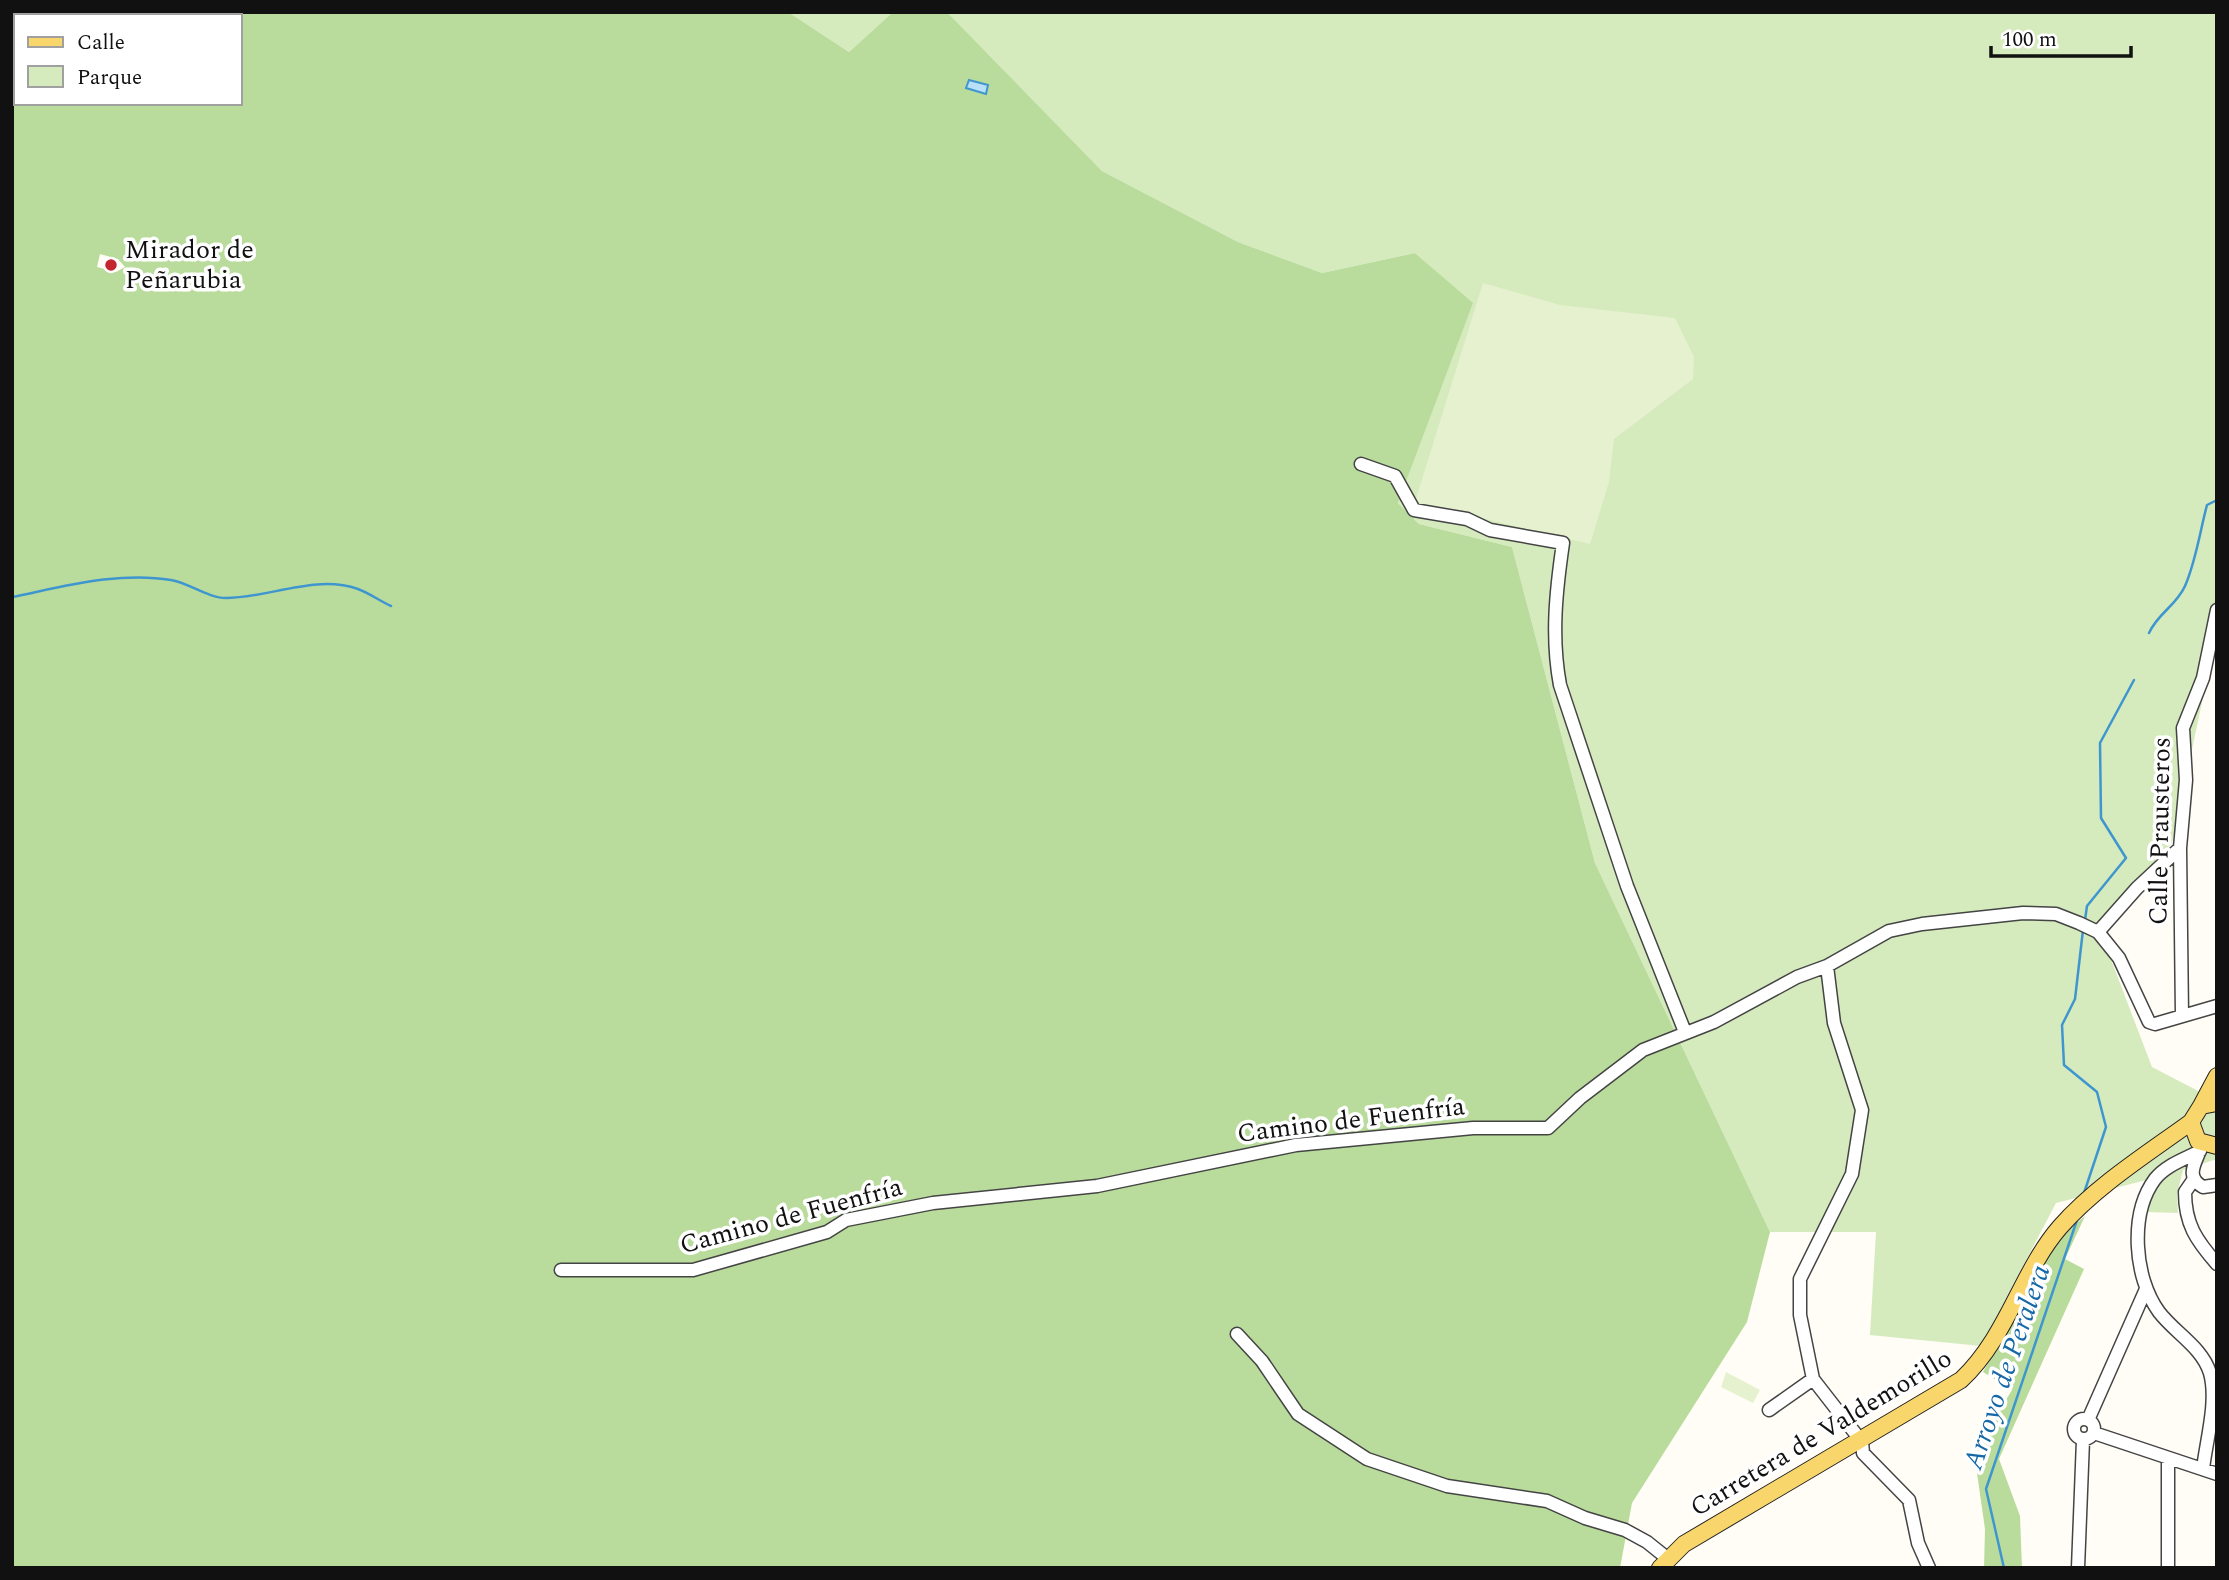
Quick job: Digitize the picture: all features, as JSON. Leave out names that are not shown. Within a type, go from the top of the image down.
[{"type":"main road","points":[[2201,1140],[2217,1076]]},
{"type":"main road","name":"Carretera de Valdemorillo","points":[[1663,1563],[1684,1544],[1940,1395],[1976,1366],[2061,1226],[2118,1176],[2161,1144],[2201,1140]]},
{"type":"street","points":[[1360,464],[1395,476],[1414,510],[1467,519],[1490,530],[1563,543],[1555,600],[1555,660],[1560,685],[1627,886],[1685,1032]]},
{"type":"street","name":"Calle Prausteros","points":[[2182,1016],[2180,848],[2186,780],[2183,728],[2203,678],[2217,610]]},
{"type":"street","points":[[2180,848],[2089,927],[2119,958],[2149,1022],[2155,1024],[2217,1006]]},
{"type":"street","name":"Camino de Fuenfría","points":[[561,1270],[693,1270],[827,1232],[846,1220],[933,1203],[1097,1186],[1296,1145],[1473,1128],[1548,1128],[1580,1097],[1643,1051],[1714,1021],[1797,977],[1827,966],[1889,931],[1922,923],[2023,912],[2056,914],[2089,927]]},
{"type":"street","points":[[1827,966],[1834,1023],[1862,1110],[1852,1174],[1800,1279],[1800,1315],[1813,1379],[1862,1442],[1863,1453],[1909,1500],[1918,1543],[1929,1568]]},
{"type":"street","points":[[2201,1140],[2156,1178],[2144,1202],[2139,1248],[2146,1289],[2160,1312],[2203,1357],[2211,1375],[2212,1396],[2203,1469]]},
{"type":"street","points":[[2201,1140],[2193,1175],[2185,1192],[2188,1223],[2194,1238],[2217,1264]]},
{"type":"street","points":[[2178,1162],[2187,1164],[2203,1187],[2216,1189]]},
{"type":"street","points":[[2088,1420],[2146,1289]]},
{"type":"street","points":[[2135,1315],[2160,1312]]},
{"type":"street","points":[[1237,1334],[1262,1361],[1298,1414],[1367,1460],[1447,1486],[1547,1501],[1647,1542],[1663,1563]]},
{"type":"street","points":[[1769,1410],[1813,1379]]},
{"type":"street","points":[[2078,1568],[2089,1436],[2094,1425],[2088,1420],[2080,1420],[2074,1427],[2076,1435],[2089,1436],[2217,1474]]},
{"type":"street","points":[[2168,1458],[2168,1568]]},
{"type":"green space","points":[[12,12],[788,12],[849,52],[893,12],[947,12],[1102,171],[1238,242],[1322,273],[1415,253],[1473,303],[1398,503],[1419,524],[1512,547],[1595,863],[1770,1232],[1747,1322],[1632,1503],[1620,1568],[12,1568]],"holes":[[[100,254],[118,259],[125,267],[116,272],[97,267]]]},
{"type":"green space","points":[[788,12],[893,12],[849,52]]},
{"type":"green space","points":[[947,12],[2217,12],[2217,632],[2172,843],[2097,923],[2152,1067],[2200,1092],[2217,1094],[2217,1159],[2183,1170],[2177,1194],[2178,1213],[2146,1212],[2152,1196],[2166,1175],[2056,1203],[1981,1346],[1870,1335],[1876,1232],[1770,1232],[1595,863],[1512,547],[1419,524],[1398,503],[1472,303],[1415,253],[1322,273],[1238,242],[1102,171]]},
{"type":"green space","points":[[1483,283],[1560,305],[1675,318],[1694,357],[1693,379],[1614,439],[1609,482],[1590,544],[1415,502]]},
{"type":"green space","points":[[2085,1216],[2065,1259],[2084,1269],[1999,1459],[2020,1516],[2022,1568],[1984,1568],[1985,1529],[1974,1452],[2012,1390],[1983,1372],[2058,1238]]},
{"type":"green space","points":[[1726,1372],[1760,1390],[1753,1403],[1721,1387]]},
{"type":"water","points":[[969,80],[988,85],[986,94],[966,88]]},
{"type":"waterway","points":[[2149,633],[2185,586],[2207,505],[2217,500]]},
{"type":"waterway","points":[[12,597],[91,581],[131,577],[171,580],[212,596],[226,598],[309,585],[342,585],[362,591],[391,606]]},
{"type":"waterway","points":[[2085,920],[2087,906],[2126,858],[2101,818],[2100,743],[2134,680]]},
{"type":"waterway","points":[[2083,930],[2075,999],[2062,1025],[2064,1065],[2097,1092],[2106,1127],[2084,1193]]},
{"type":"waterway","name":"Arroyo de Peralera","points":[[2004,1568],[1986,1489],[2077,1220]]},
{"type":"place","name":"Mirador de Peñarubia","points":[[111,265]]}]
